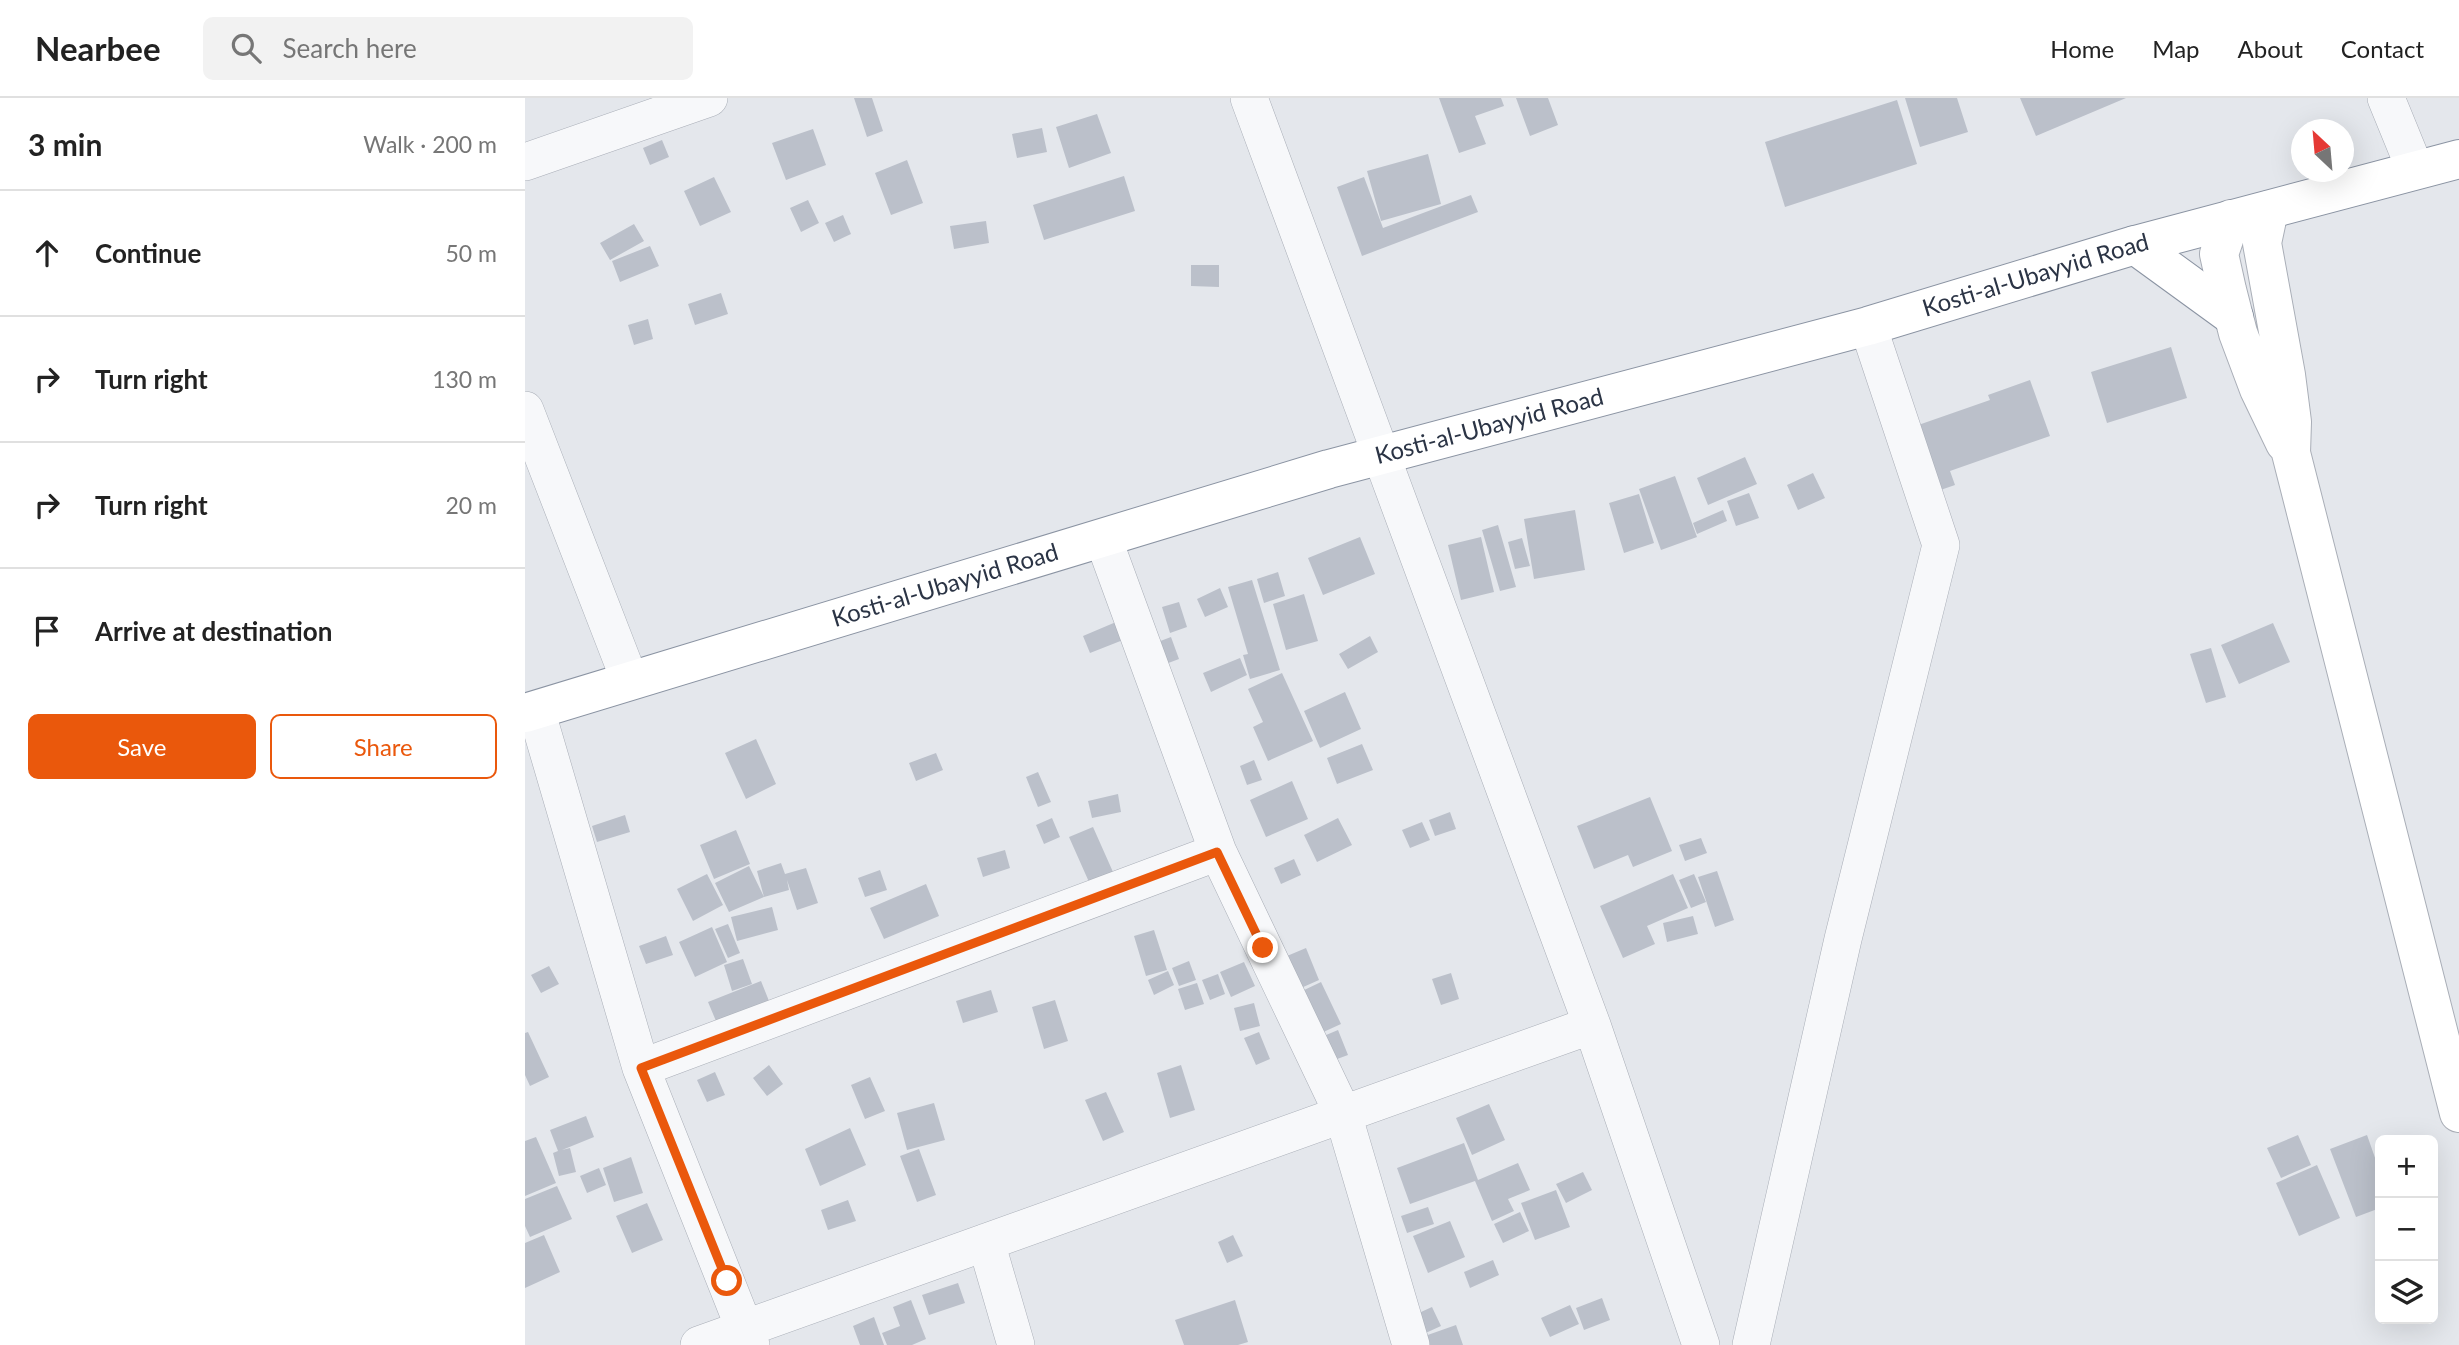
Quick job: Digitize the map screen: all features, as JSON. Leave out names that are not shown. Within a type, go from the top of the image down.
[{"type":"main road","name":"Kosti-al-Ubayyid Road","points":[[530,712],[1378,455],[1868,326],[2136,245],[2459,159]]},
{"type":"main road","points":[[2269,210],[2262,243],[2286,375],[2292,422],[2291,453]]},
{"type":"main road","points":[[2231,219],[2219,254],[2234,317],[2259,389],[2291,453],[2459,1113]]},
{"type":"main road","points":[[2136,245],[2234,317]]},
{"type":"street","points":[[525,162],[709,98]]},
{"type":"street","points":[[1249,98],[1378,455],[1592,1025],[1701,1345]]},
{"type":"street","points":[[2386,98],[2414,169]]},
{"type":"street","points":[[1751,1345],[1843,939],[1941,545],[1868,326]]},
{"type":"street","points":[[525,410],[630,681]]},
{"type":"street","points":[[1103,538],[1217,852],[1343,1114],[1411,1345]]},
{"type":"street","points":[[530,712],[641,1068],[749,1337]]},
{"type":"street","points":[[641,1068],[1217,852]]},
{"type":"street","points":[[699,1345],[749,1337],[986,1242],[1592,1025]]},
{"type":"street","points":[[986,1242],[1016,1345]]},
{"type":"building","points":[[854,98],[872,98],[883,131],[867,137]]},
{"type":"building","points":[[1439,98],[1501,98],[1504,106],[1475,116],[1486,144],[1459,153]]},
{"type":"building","points":[[1516,98],[1548,98],[1558,125],[1530,136]]},
{"type":"building","points":[[1905,98],[1957,98],[1968,132],[1920,147]]},
{"type":"building","points":[[2020,98],[2126,98],[2036,136]]},
{"type":"building","points":[[1897,100],[1917,164],[1785,207],[1765,142]]},
{"type":"building","points":[[1097,114],[1111,153],[1069,168],[1056,127]]},
{"type":"building","points":[[1042,128],[1047,152],[1017,158],[1012,134]]},
{"type":"building","points":[[813,129],[826,165],[786,180],[772,143]]},
{"type":"building","points":[[662,140],[669,157],[650,165],[643,148]]},
{"type":"building","points":[[1428,154],[1441,204],[1381,221],[1367,171]]},
{"type":"building","points":[[907,160],[923,203],[891,215],[875,173]]},
{"type":"building","points":[[1124,176],[1135,211],[1044,240],[1033,205]]},
{"type":"building","points":[[714,177],[731,212],[700,226],[684,191]]},
{"type":"building","points":[[1364,177],[1383,228],[1471,195],[1478,212],[1362,256],[1337,187]]},
{"type":"building","points":[[808,200],[819,223],[801,232],[790,208]]},
{"type":"building","points":[[843,215],[851,234],[834,242],[825,223]]},
{"type":"building","points":[[986,221],[989,243],[954,249],[950,226]]},
{"type":"building","points":[[634,224],[644,241],[610,260],[600,243]]},
{"type":"building","points":[[650,246],[659,266],[620,282],[612,261]]},
{"type":"building","points":[[1191,265],[1219,265],[1219,287],[1191,286]]},
{"type":"building","points":[[721,293],[728,314],[695,325],[688,304]]},
{"type":"building","points":[[648,319],[653,339],[634,345],[628,325]]},
{"type":"building","points":[[2171,347],[2187,398],[2107,423],[2091,372]]},
{"type":"building","points":[[2030,380],[2050,436],[1950,471],[1955,485],[1926,495],[1904,430],[1990,400],[1988,395]]},
{"type":"building","points":[[1745,457],[1757,484],[1708,505],[1697,478]]},
{"type":"building","points":[[1813,473],[1825,498],[1798,510],[1787,485]]},
{"type":"building","points":[[1675,476],[1697,537],[1661,550],[1639,489]]},
{"type":"building","points":[[1749,493],[1759,518],[1736,526],[1727,501]]},
{"type":"building","points":[[1639,494],[1654,543],[1624,553],[1609,503]]},
{"type":"building","points":[[1575,510],[1585,570],[1534,579],[1524,519]]},
{"type":"building","points":[[1723,510],[1727,521],[1697,534],[1693,523]]},
{"type":"building","points":[[1498,525],[1516,587],[1500,591],[1482,530]]},
{"type":"building","points":[[1360,537],[1375,574],[1323,595],[1308,558]]},
{"type":"building","points":[[1481,537],[1494,592],[1461,600],[1448,545]]},
{"type":"building","points":[[1522,538],[1530,566],[1515,569],[1508,542]]},
{"type":"building","points":[[1278,572],[1285,596],[1264,603],[1257,579]]},
{"type":"building","points":[[1252,580],[1280,670],[1250,679],[1243,655],[1248,654],[1228,587]]},
{"type":"building","points":[[1220,588],[1228,607],[1205,617],[1197,599]]},
{"type":"building","points":[[1304,594],[1318,641],[1286,650],[1273,604]]},
{"type":"building","points":[[1179,602],[1187,627],[1170,633],[1162,607]]},
{"type":"building","points":[[1116,622],[1123,640],[1090,653],[1083,636]]},
{"type":"building","points":[[2273,623],[2290,662],[2239,684],[2221,645]]},
{"type":"building","points":[[1370,636],[1378,652],[1348,669],[1339,654]]},
{"type":"building","points":[[1171,637],[1179,659],[1163,665],[1155,643]]},
{"type":"building","points":[[2211,648],[2226,697],[2206,703],[2190,654]]},
{"type":"building","points":[[1240,658],[1247,675],[1211,692],[1203,673]]},
{"type":"building","points":[[1282,673],[1313,741],[1268,761],[1253,727],[1263,722],[1248,689]]},
{"type":"building","points":[[1345,692],[1361,729],[1320,748],[1304,711]]},
{"type":"building","points":[[756,739],[776,784],[746,799],[725,753]]},
{"type":"building","points":[[1362,744],[1373,770],[1337,784],[1327,758]]},
{"type":"building","points":[[936,753],[943,770],[916,781],[909,763]]},
{"type":"building","points":[[1254,760],[1262,780],[1247,785],[1240,766]]},
{"type":"building","points":[[1038,772],[1051,802],[1038,807],[1026,777]]},
{"type":"building","points":[[1292,781],[1308,819],[1266,837],[1250,800]]},
{"type":"building","points":[[1118,794],[1121,812],[1092,818],[1088,801]]},
{"type":"building","points":[[1650,797],[1672,851],[1633,867],[1628,855],[1594,869],[1577,826]]},
{"type":"building","points":[[1450,812],[1456,829],[1435,836],[1429,820]]},
{"type":"building","points":[[625,815],[630,832],[597,842],[592,826]]},
{"type":"building","points":[[1052,818],[1060,837],[1044,844],[1036,825]]},
{"type":"building","points":[[1338,818],[1352,845],[1317,862],[1304,835]]},
{"type":"building","points":[[1422,822],[1430,840],[1410,848],[1402,830]]},
{"type":"building","points":[[1093,827],[1113,872],[1089,882],[1069,837]]},
{"type":"building","points":[[736,830],[750,864],[714,879],[700,845]]},
{"type":"building","points":[[1701,838],[1707,853],[1685,861],[1679,845]]},
{"type":"building","points":[[1005,850],[1010,868],[983,877],[977,858]]},
{"type":"building","points":[[1294,859],[1301,875],[1281,884],[1274,868]]},
{"type":"building","points":[[781,863],[785,874],[806,868],[818,903],[797,910],[787,880],[789,890],[764,897],[757,871]]},
{"type":"building","points":[[749,866],[764,897],[729,912],[715,883]]},
{"type":"building","points":[[880,870],[887,890],[865,897],[858,878]]},
{"type":"building","points":[[1717,871],[1734,920],[1715,927],[1698,877]]},
{"type":"building","points":[[707,874],[723,905],[693,921],[677,889]]},
{"type":"building","points":[[1673,874],[1688,908],[1647,926],[1655,944],[1623,958],[1600,906]]},
{"type":"building","points":[[1694,874],[1706,902],[1691,908],[1679,880]]},
{"type":"building","points":[[926,884],[939,916],[884,939],[870,908]]},
{"type":"building","points":[[772,907],[778,930],[737,941],[731,917]]},
{"type":"building","points":[[1693,916],[1698,934],[1667,942],[1663,923]]},
{"type":"building","points":[[728,924],[740,953],[728,958],[715,929]]},
{"type":"building","points":[[712,927],[727,962],[695,977],[679,942]]},
{"type":"building","points":[[1154,930],[1167,970],[1146,976],[1134,936]]},
{"type":"building","points":[[666,936],[673,955],[646,964],[639,946]]},
{"type":"building","points":[[1306,948],[1319,980],[1301,988],[1287,956]]},
{"type":"building","points":[[743,959],[752,984],[732,991],[724,965]]},
{"type":"building","points":[[1189,961],[1196,980],[1179,986],[1172,968]]},
{"type":"building","points":[[1244,962],[1255,986],[1231,997],[1220,972]]},
{"type":"building","points":[[549,966],[559,984],[541,993],[531,975]]},
{"type":"building","points":[[1168,971],[1174,985],[1154,995],[1148,980]]},
{"type":"building","points":[[1451,973],[1459,999],[1441,1005],[1432,979]]},
{"type":"building","points":[[1218,974],[1225,994],[1210,1000],[1202,980]]},
{"type":"building","points":[[761,981],[769,1001],[716,1021],[708,1002]]},
{"type":"building","points":[[1321,982],[1341,1024],[1319,1034],[1300,992]]},
{"type":"building","points":[[1197,983],[1204,1004],[1185,1010],[1178,989]]},
{"type":"building","points":[[991,990],[998,1012],[963,1023],[956,1001]]},
{"type":"building","points":[[1055,1000],[1068,1041],[1044,1049],[1032,1007]]},
{"type":"building","points":[[1254,1003],[1260,1026],[1240,1031],[1234,1008]]},
{"type":"building","points":[[1338,1030],[1348,1055],[1329,1062],[1319,1038]]},
{"type":"building","points":[[528,1032],[549,1077],[530,1086],[525,1075],[525,1033]]},
{"type":"building","points":[[1259,1032],[1270,1059],[1256,1065],[1244,1038]]},
{"type":"building","points":[[769,1065],[783,1084],[767,1096],[753,1078]]},
{"type":"building","points":[[1181,1065],[1195,1110],[1170,1118],[1157,1073]]},
{"type":"building","points":[[715,1072],[725,1095],[707,1102],[697,1080]]},
{"type":"building","points":[[870,1077],[885,1111],[865,1119],[851,1085]]},
{"type":"building","points":[[1106,1092],[1124,1132],[1103,1141],[1085,1100]]},
{"type":"building","points":[[934,1103],[945,1140],[907,1150],[897,1113]]},
{"type":"building","points":[[1489,1104],[1505,1140],[1472,1155],[1456,1118]]},
{"type":"building","points":[[586,1116],[594,1137],[562,1150],[570,1148],[576,1172],[559,1176],[553,1153],[558,1151],[550,1130]]},
{"type":"building","points":[[850,1128],[866,1165],[820,1186],[805,1149]]},
{"type":"building","points":[[2298,1135],[2311,1165],[2281,1178],[2267,1148]]},
{"type":"building","points":[[2367,1135],[2375,1158],[2375,1210],[2356,1217],[2330,1149]]},
{"type":"building","points":[[536,1137],[556,1183],[525,1196],[525,1141]]},
{"type":"building","points":[[1464,1143],[1478,1180],[1518,1163],[1530,1190],[1508,1199],[1514,1211],[1492,1221],[1475,1181],[1410,1204],[1397,1168]]},
{"type":"building","points":[[919,1149],[936,1195],[917,1202],[900,1156]]},
{"type":"building","points":[[631,1157],[643,1193],[614,1202],[603,1168]]},
{"type":"building","points":[[2317,1165],[2340,1218],[2299,1236],[2276,1183]]},
{"type":"building","points":[[599,1168],[606,1185],[587,1193],[580,1176]]},
{"type":"building","points":[[1583,1172],[1592,1190],[1566,1203],[1556,1184]]},
{"type":"building","points":[[557,1186],[572,1219],[530,1237],[525,1226],[525,1199]]},
{"type":"building","points":[[1556,1190],[1570,1227],[1535,1240],[1521,1203]]},
{"type":"building","points":[[848,1200],[856,1221],[828,1230],[821,1210]]},
{"type":"building","points":[[647,1203],[663,1240],[632,1253],[616,1216]]},
{"type":"building","points":[[1428,1207],[1434,1224],[1407,1233],[1401,1216]]},
{"type":"building","points":[[1520,1212],[1529,1231],[1503,1243],[1494,1224]]},
{"type":"building","points":[[1450,1221],[1465,1257],[1428,1273],[1413,1236]]},
{"type":"building","points":[[544,1235],[560,1272],[525,1288],[525,1243]]},
{"type":"building","points":[[1233,1235],[1243,1256],[1227,1263],[1218,1242]]},
{"type":"building","points":[[1493,1260],[1499,1275],[1470,1288],[1464,1272]]},
{"type":"building","points":[[958,1283],[965,1303],[929,1315],[922,1295]]},
{"type":"building","points":[[1602,1298],[1610,1320],[1584,1330],[1576,1308]]},
{"type":"building","points":[[911,1300],[926,1339],[912,1345],[887,1345],[882,1333],[900,1326],[893,1307]]},
{"type":"building","points":[[1235,1300],[1248,1342],[1238,1345],[1184,1345],[1175,1320]]},
{"type":"building","points":[[1570,1305],[1579,1324],[1550,1337],[1541,1318]]},
{"type":"building","points":[[1432,1307],[1441,1326],[1419,1336],[1410,1317]]},
{"type":"building","points":[[874,1317],[884,1345],[860,1345],[853,1326]]},
{"type":"building","points":[[1456,1325],[1463,1345],[1425,1345],[1422,1337]]},
{"type":"route","points":[[727,1281],[641,1068],[1217,852],[1263,948]]}]
